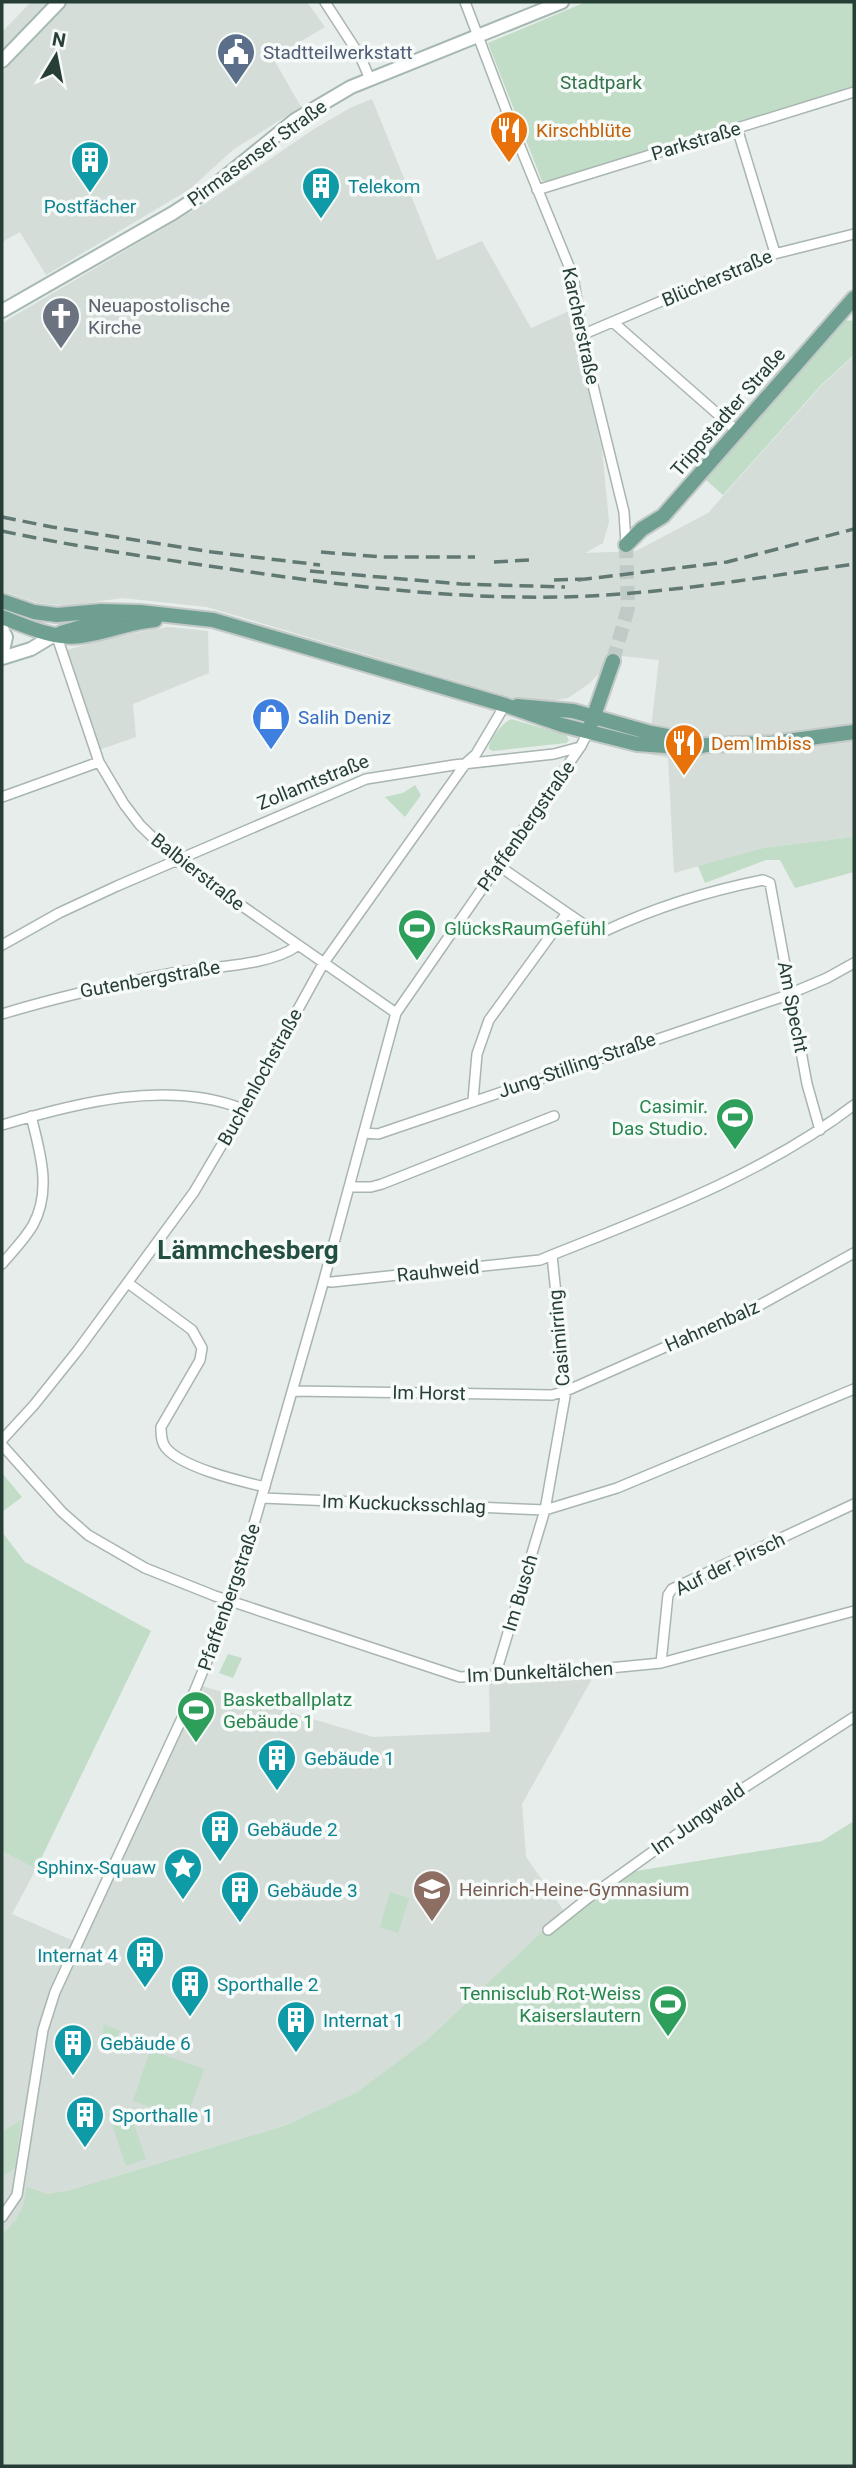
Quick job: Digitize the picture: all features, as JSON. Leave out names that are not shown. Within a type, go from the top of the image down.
[{"type":"main road","name":"Trippstadter Straße","points":[[626,545],[663,516],[854,298]]},
{"type":"main road","points":[[2,601],[34,612],[57,615],[134,611],[213,620],[505,705],[588,732],[649,746],[694,748],[706,745],[772,743],[854,732]]},
{"type":"main road","points":[[56,634],[134,611]]},
{"type":"main road","points":[[34,612],[45,620],[56,634]]},
{"type":"main road","points":[[2,617],[56,634],[80,636],[140,621],[188,617]]},
{"type":"main road","points":[[588,732],[613,661]]},
{"type":"main road","points":[[505,705],[557,708],[706,745]]},
{"type":"street","points":[[2,61],[59,2]]},
{"type":"street","points":[[325,2],[360,56],[370,79]]},
{"type":"street","name":"Karcherstraße","points":[[465,2],[573,276],[586,357],[624,512],[626,545]]},
{"type":"street","name":"Pirmasenser Straße","points":[[2,311],[173,213],[210,188],[295,120],[351,87],[562,2]]},
{"type":"street","name":"Parkstraße","points":[[537,190],[854,92]]},
{"type":"street","points":[[737,128],[775,253]]},
{"type":"street","name":"Blücherstraße","points":[[584,334],[775,253],[854,234]]},
{"type":"street","points":[[614,323],[737,431]]},
{"type":"street","points":[[2,629],[6,637],[2,657],[31,649],[56,634]]},
{"type":"street","name":"Balbierstraße","points":[[56,634],[99,762],[140,825],[176,860],[396,1013]]},
{"type":"street","name":"Buchenlochstraße","points":[[2,1443],[49,1387],[194,1192],[323,964],[466,763],[476,754],[505,705]]},
{"type":"street","name":"Pfaffenbergstraße","points":[[2,2217],[18,2194],[43,2030],[55,1992],[214,1648],[230,1601],[293,1391],[396,1013],[581,746],[588,732]]},
{"type":"street","name":"Zollamtstraße","points":[[2,945],[64,911],[366,779],[466,763],[554,754],[581,746]]},
{"type":"street","points":[[554,754],[563,762],[561,775]]},
{"type":"street","points":[[2,797],[99,762]]},
{"type":"street","points":[[473,1100],[477,1055],[489,1020],[567,913],[499,866]]},
{"type":"street","name":"Am Specht","points":[[567,913],[589,928],[598,932],[605,931],[648,911],[722,888],[763,880],[770,883],[807,1084],[820,1130]]},
{"type":"street","name":"Gutenbergstraße","points":[[2,1014],[79,992],[176,972],[273,958],[297,946]]},
{"type":"street","name":"Jung-Stilling-Straße","points":[[364,1133],[378,1134],[790,994],[854,963]]},
{"type":"street","points":[[2,1125],[31,1116],[116,1099],[153,1096],[210,1099],[243,1109]]},
{"type":"street","points":[[552,1255],[722,1183],[820,1130],[854,1105]]},
{"type":"street","points":[[2,1264],[32,1227],[42,1199],[44,1172],[31,1116]]},
{"type":"street","points":[[350,1187],[382,1184],[554,1116]]},
{"type":"street","name":"Hahnenbalz","points":[[566,1391],[758,1306],[854,1253]]},
{"type":"street","name":"Rauhweid","points":[[324,1281],[540,1260],[552,1255]]},
{"type":"street","name":"Casimirring","points":[[545,1510],[566,1391],[552,1255]]},
{"type":"street","points":[[128,1283],[192,1330],[202,1348],[200,1360],[162,1427],[161,1435],[165,1447],[198,1467],[265,1487]]},
{"type":"street","points":[[545,1510],[617,1488],[854,1389]]},
{"type":"street","name":"Im Horst","points":[[293,1391],[552,1395],[566,1391]]},
{"type":"street","name":"Im Dunkeltälchen","points":[[2,1443],[62,1512],[88,1535],[145,1569],[447,1675],[495,1676],[661,1663],[854,1611]]},
{"type":"street","name":"Im Kuckucksschlag","points":[[262,1498],[545,1510]]},
{"type":"street","name":"Auf der Pirsch","points":[[661,1663],[668,1595],[672,1589],[854,1504]]},
{"type":"street","name":"Im Busch","points":[[495,1676],[545,1510]]},
{"type":"street","name":"Im Jungwald","points":[[548,1930],[587,1898],[715,1807],[854,1717]]},
{"type":"shaded area","points":[[31,2],[307,2],[325,27],[273,58],[301,107],[234,149],[190,189],[46,275],[20,232],[2,242],[2,32]]},
{"type":"shaded area","points":[[372,99],[437,260],[482,241],[531,328],[569,311],[602,449],[609,522],[603,543],[585,553],[636,551],[708,513],[822,385],[854,356],[854,837],[763,848],[674,873],[668,758],[648,754],[659,660],[612,655],[590,683],[568,698],[545,702],[517,699],[207,607],[122,598],[66,606],[38,603],[2,591],[2,323],[206,203],[314,129]]},
{"type":"shaded area","points":[[168,627],[208,631],[209,673],[133,704],[136,737],[96,751],[67,650],[113,637]]},
{"type":"shaded area","name":"Heinrich-Heine-Gymnasium","points":[[593,1677],[522,1804],[526,1857],[564,1911],[428,2039],[357,2092],[284,2126],[70,2190],[47,2194],[24,2204],[16,2219],[2,2235],[2,1851],[36,1869],[12,1914],[83,1945],[202,1686],[373,1737],[490,1732],[489,1683]]},
{"type":"green space","name":"Stadtpark","points":[[586,2],[854,2],[854,86],[547,182],[542,181],[488,43]]},
{"type":"green space","points":[[844,320],[854,321],[854,355],[821,385],[723,495],[706,480]]},
{"type":"green space","points":[[511,719],[566,735],[569,740],[566,743],[493,751],[489,749],[497,732]]},
{"type":"green space","points":[[415,785],[421,795],[405,817],[385,797],[403,793]]},
{"type":"green space","points":[[854,837],[854,872],[795,888],[780,860],[766,860],[705,883],[698,866],[763,848]]},
{"type":"green space","points":[[2,1473],[22,1497],[2,1512]]},
{"type":"green space","points":[[2,1532],[25,1562],[151,1631],[36,1869],[2,1851]]},
{"type":"green space","points":[[228,1654],[242,1658],[233,1678],[219,1673]]},
{"type":"green space","points":[[854,1821],[854,2466],[2,2466],[2,2235],[16,2219],[24,2204],[35,2130],[27,2187],[47,2194],[70,2190],[284,2126],[357,2092],[428,2039],[564,1911],[568,1920],[630,1872],[822,1841]]},
{"type":"green space","points":[[390,1892],[409,1898],[398,1933],[380,1927]]},
{"type":"green space","points":[[104,2024],[120,2031],[111,2051],[101,2047]]},
{"type":"green space","points":[[150,2050],[204,2069],[186,2119],[133,2101]]},
{"type":"green space","points":[[132,2119],[146,2159],[126,2166],[112,2125]]},
{"type":"green space","points":[[21,2120],[15,2168],[2,2177],[2,2132]]},
{"type":"tunnel","points":[[613,661],[628,608],[626,545]]},
{"type":"railway","points":[[2,517],[212,552],[320,565]]},
{"type":"railway","points":[[578,580],[727,562],[854,529]]},
{"type":"railway","points":[[2,531],[122,553],[282,577],[479,596],[559,597],[634,593],[854,564]]},
{"type":"railway","points":[[321,552],[382,557],[475,557]]},
{"type":"railway","points":[[494,562],[531,560]]},
{"type":"railway","points":[[310,571],[461,584],[565,587]]},
{"type":"railway","points":[[554,580],[587,579]]},
{"type":"place","name":"Stadtteilwerkstatt","points":[[236,86]]},
{"type":"place","name":"Kirschblüte","points":[[509,164]]},
{"type":"place","name":"Postfächer","points":[[90,194]]},
{"type":"place","name":"Telekom","points":[[321,220]]},
{"type":"place","name":"Neuapostolische Kirche","points":[[61,350]]},
{"type":"place","name":"Salih Deniz","points":[[271,751]]},
{"type":"place","name":"Dem Imbiss","points":[[684,777]]},
{"type":"place","name":"GlücksRaumGefühl","points":[[417,962]]},
{"type":"place","name":"Casimir. Das Studio.","points":[[735,1151]]},
{"type":"place","name":"Basketballplatz Gebäude 1","points":[[196,1744]]},
{"type":"place","name":"Gebäude 1","points":[[277,1792]]},
{"type":"place","name":"Gebäude 2","points":[[220,1863]]},
{"type":"place","name":"Sphinx-Squaw","points":[[183,1901]]},
{"type":"place","name":"Heinrich-Heine-Gymnasium","points":[[432,1923]]},
{"type":"place","name":"Gebäude 3","points":[[240,1924]]},
{"type":"place","name":"Internat 4","points":[[145,1989]]},
{"type":"place","name":"Sporthalle 2","points":[[190,2018]]},
{"type":"place","name":"Tennisclub Rot-Weiss Kaiserslautern","points":[[668,2038]]},
{"type":"place","name":"Internat 1","points":[[296,2054]]},
{"type":"place","name":"Gebäude 6","points":[[73,2077]]},
{"type":"place","name":"Sporthalle 1","points":[[85,2149]]},
{"type":"district","name":"Lämmchesberg","points":[[248,1250]]}]
